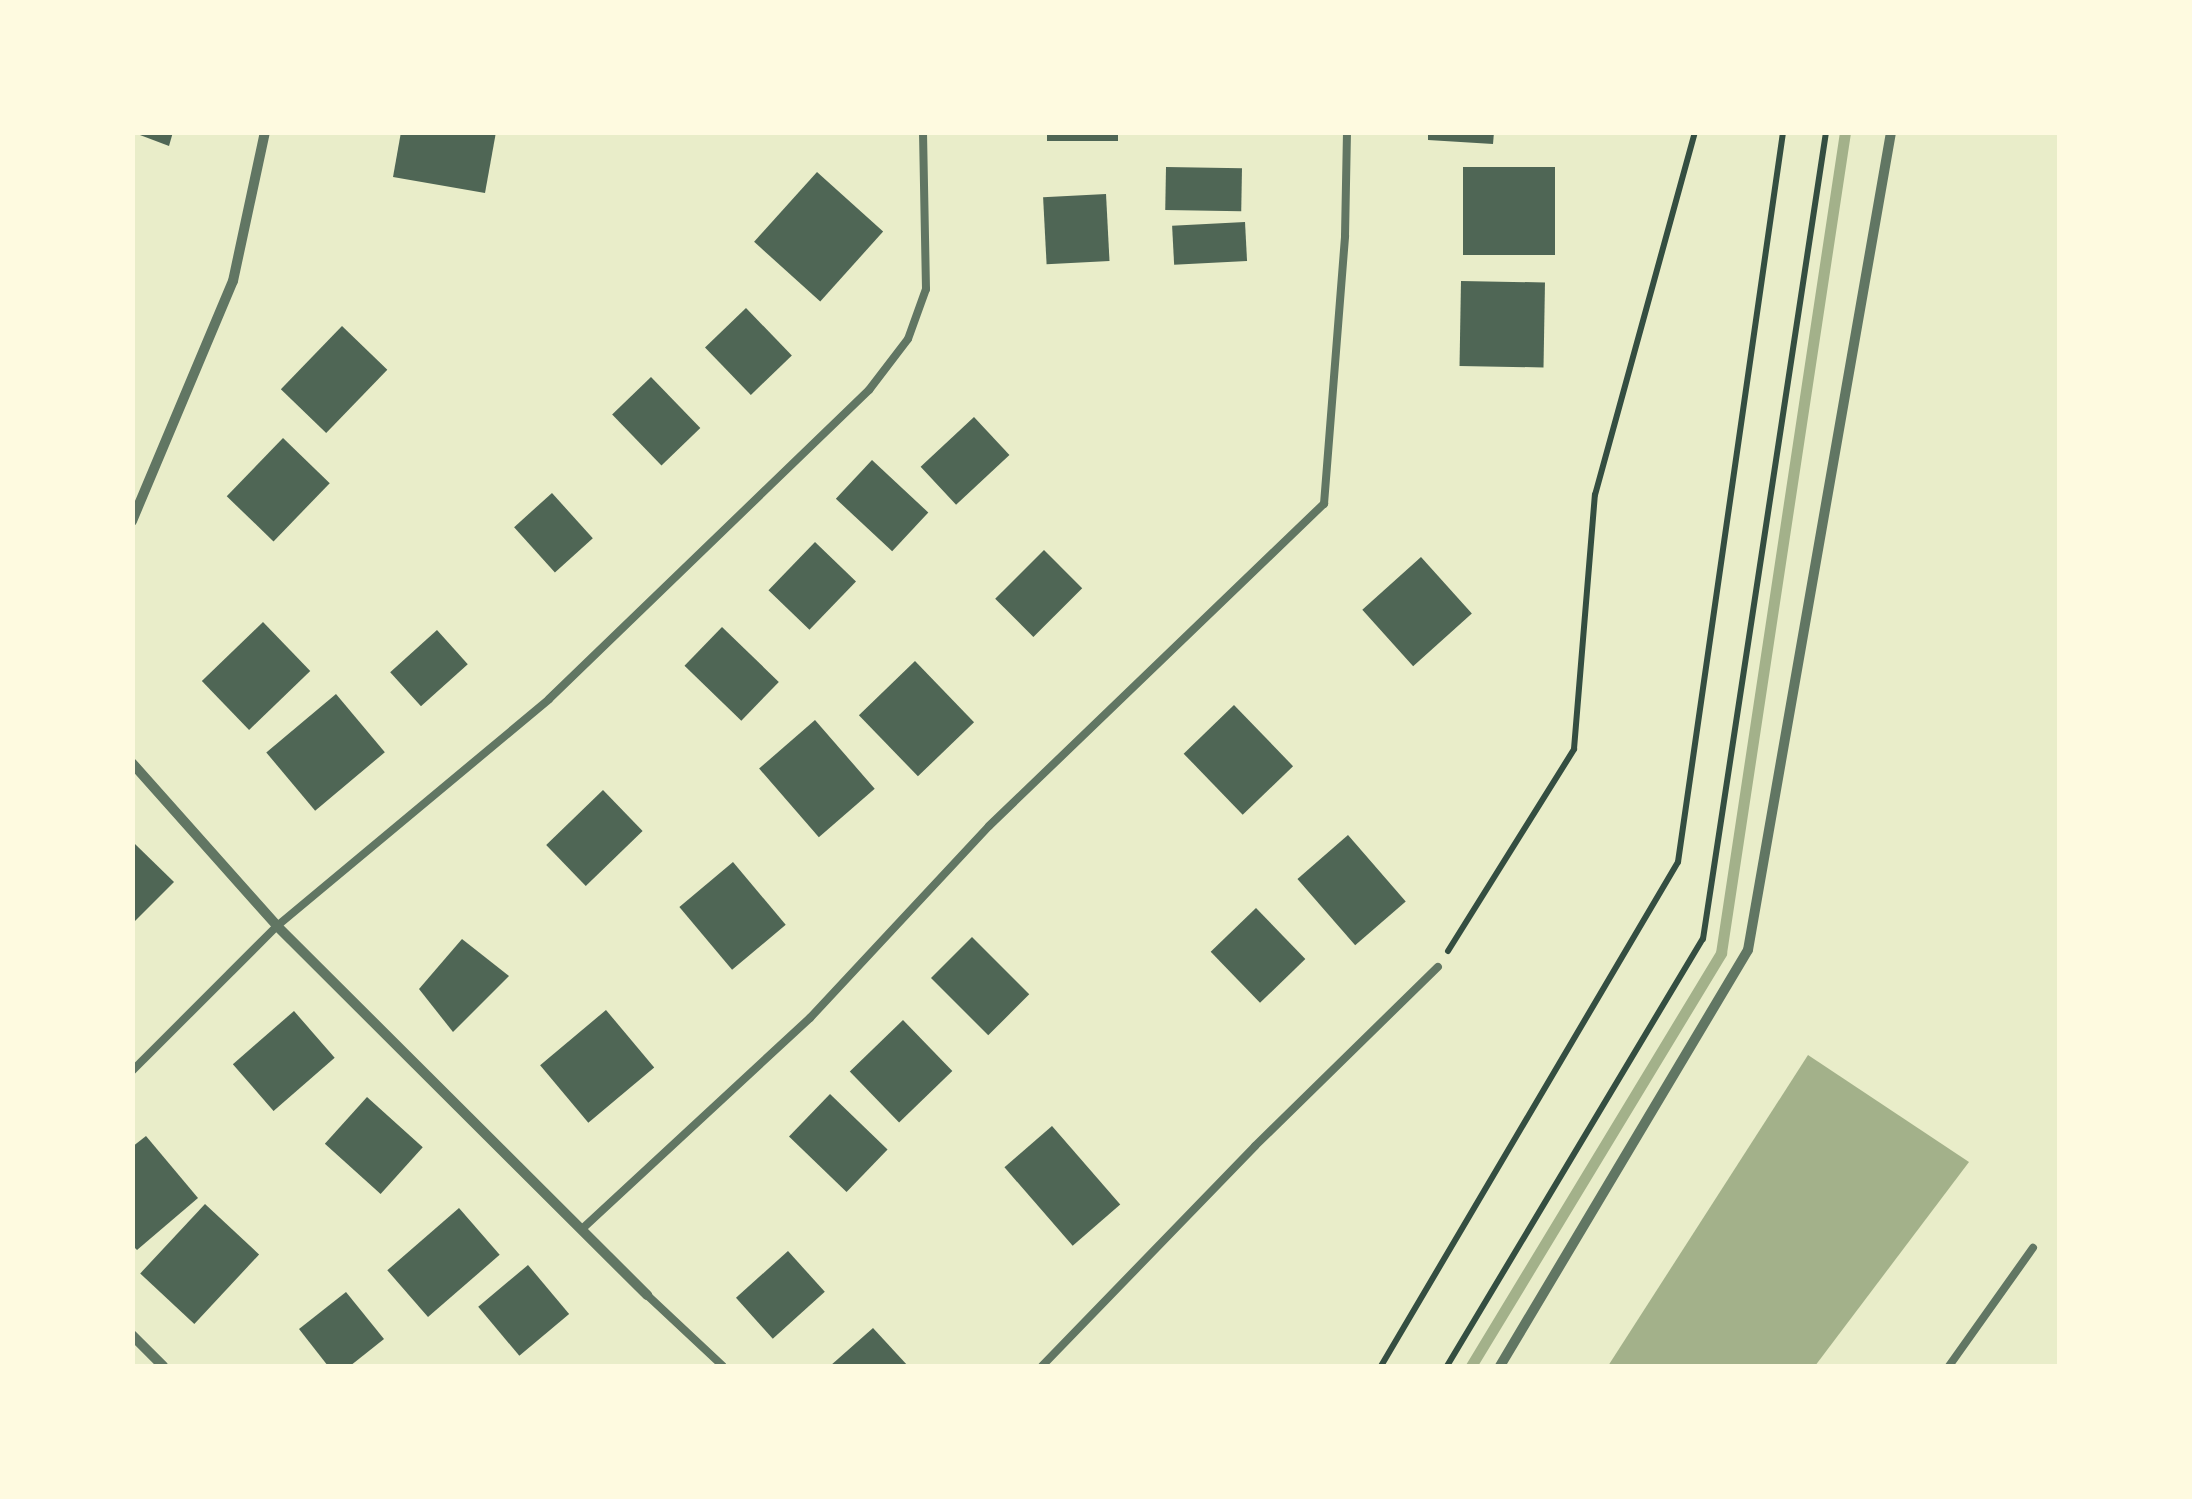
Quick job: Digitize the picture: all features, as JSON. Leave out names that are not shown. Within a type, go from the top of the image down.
[{"type":"street","points":[[132,520],[234,281],[266,132]]},
{"type":"street","points":[[1500,1366],[1748,950],[1891,132]]},
{"type":"street","points":[[132,763],[277,926],[647,1295]]},
{"type":"street","points":[[132,1335],[163,1366]]},
{"type":"lane","points":[[132,1072],[277,926],[549,698],[869,390],[908,340],[926,289],[923,132]]},
{"type":"lane","points":[[582,1229],[810,1018],[990,826],[1324,504],[1345,236],[1347,132]]},
{"type":"lane","points":[[1042,1366],[1254,1146],[1438,966]]},
{"type":"lane","points":[[1949,1366],[2034,1248]]},
{"type":"lane","points":[[647,1295],[723,1366]]},
{"type":"path","points":[[1438,966],[1574,750],[1595,495],[1695,132]]},
{"type":"path","points":[[1381,1366],[1678,862],[1782,132]]},
{"type":"path","points":[[1446,1366],[1703,939],[1826,132]]},
{"type":"shaded area","points":[[1808,1055],[1969,1162],[1815,1366],[1608,1366]]},
{"type":"building","points":[[132,132],[173,132],[169,146]]},
{"type":"building","points":[[401,132],[496,132],[485,193],[393,177]]},
{"type":"building","points":[[1047,132],[1118,132],[1118,141],[1047,141]]},
{"type":"building","points":[[1428,132],[1494,132],[1493,144],[1428,140]]},
{"type":"building","points":[[1166,167],[1242,168],[1241,211],[1165,210]]},
{"type":"building","points":[[1463,167],[1555,167],[1555,255],[1463,255]]},
{"type":"building","points":[[817,172],[883,232],[820,301],[754,242]]},
{"type":"building","points":[[1106,194],[1110,261],[1047,264],[1043,197]]},
{"type":"building","points":[[1245,222],[1247,261],[1174,265],[1172,226]]},
{"type":"building","points":[[1461,281],[1545,282],[1544,367],[1460,366]]},
{"type":"building","points":[[746,308],[792,355],[751,395],[705,348]]},
{"type":"building","points":[[342,326],[387,370],[326,433],[281,389]]},
{"type":"building","points":[[651,377],[700,428],[661,466],[612,415]]},
{"type":"building","points":[[974,417],[1009,455],[956,505],[921,467]]},
{"type":"building","points":[[283,438],[330,483],[273,541],[227,496]]},
{"type":"building","points":[[872,460],[928,513],[892,551],[836,499]]},
{"type":"building","points":[[552,493],[593,538],[555,572],[514,527]]},
{"type":"building","points":[[815,542],[856,582],[809,630],[768,590]]},
{"type":"building","points":[[1044,550],[1082,588],[1033,637],[995,599]]},
{"type":"building","points":[[1421,557],[1472,613],[1413,666],[1362,610]]},
{"type":"building","points":[[263,622],[310,671],[249,730],[202,681]]},
{"type":"building","points":[[722,627],[779,682],[741,721],[684,666]]},
{"type":"building","points":[[437,630],[468,664],[421,706],[390,672]]},
{"type":"building","points":[[915,661],[974,722],[918,776],[859,715]]},
{"type":"building","points":[[336,694],[385,752],[315,811],[266,752]]},
{"type":"building","points":[[1234,705],[1293,766],[1243,815],[1184,754]]},
{"type":"building","points":[[815,720],[875,789],[819,837],[759,769]]},
{"type":"building","points":[[603,790],[643,831],[586,886],[546,845]]},
{"type":"building","points":[[1348,835],[1406,901],[1355,945],[1297,879]]},
{"type":"building","points":[[135,844],[174,882],[132,924],[132,847]]},
{"type":"building","points":[[733,862],[786,925],[732,970],[679,907]]},
{"type":"building","points":[[1256,908],[1305,959],[1260,1003],[1211,952]]},
{"type":"building","points":[[972,937],[1029,994],[988,1035],[931,978]]},
{"type":"building","points":[[462,939],[509,976],[453,1032],[419,989]]},
{"type":"building","points":[[606,1010],[654,1067],[588,1123],[540,1065]]},
{"type":"building","points":[[294,1011],[335,1058],[274,1111],[233,1064]]},
{"type":"building","points":[[903,1020],[952,1071],[899,1122],[850,1071]]},
{"type":"building","points":[[830,1094],[888,1150],[847,1192],[789,1136]]},
{"type":"building","points":[[367,1097],[423,1147],[381,1194],[325,1144]]},
{"type":"building","points":[[1052,1126],[1120,1204],[1073,1246],[1004,1167]]},
{"type":"building","points":[[146,1136],[198,1198],[137,1250],[132,1245],[132,1147]]},
{"type":"building","points":[[205,1204],[259,1254],[194,1324],[140,1273]]},
{"type":"building","points":[[459,1208],[500,1255],[428,1317],[387,1270]]},
{"type":"building","points":[[788,1251],[825,1292],[773,1339],[736,1298]]},
{"type":"building","points":[[528,1265],[569,1314],[519,1356],[478,1307]]},
{"type":"building","points":[[346,1292],[384,1339],[350,1366],[328,1366],[299,1329]]},
{"type":"building","points":[[873,1328],[908,1366],[830,1366]]},
{"type":"waterway","points":[[1471,1366],[1721,953],[1845,132]]}]
